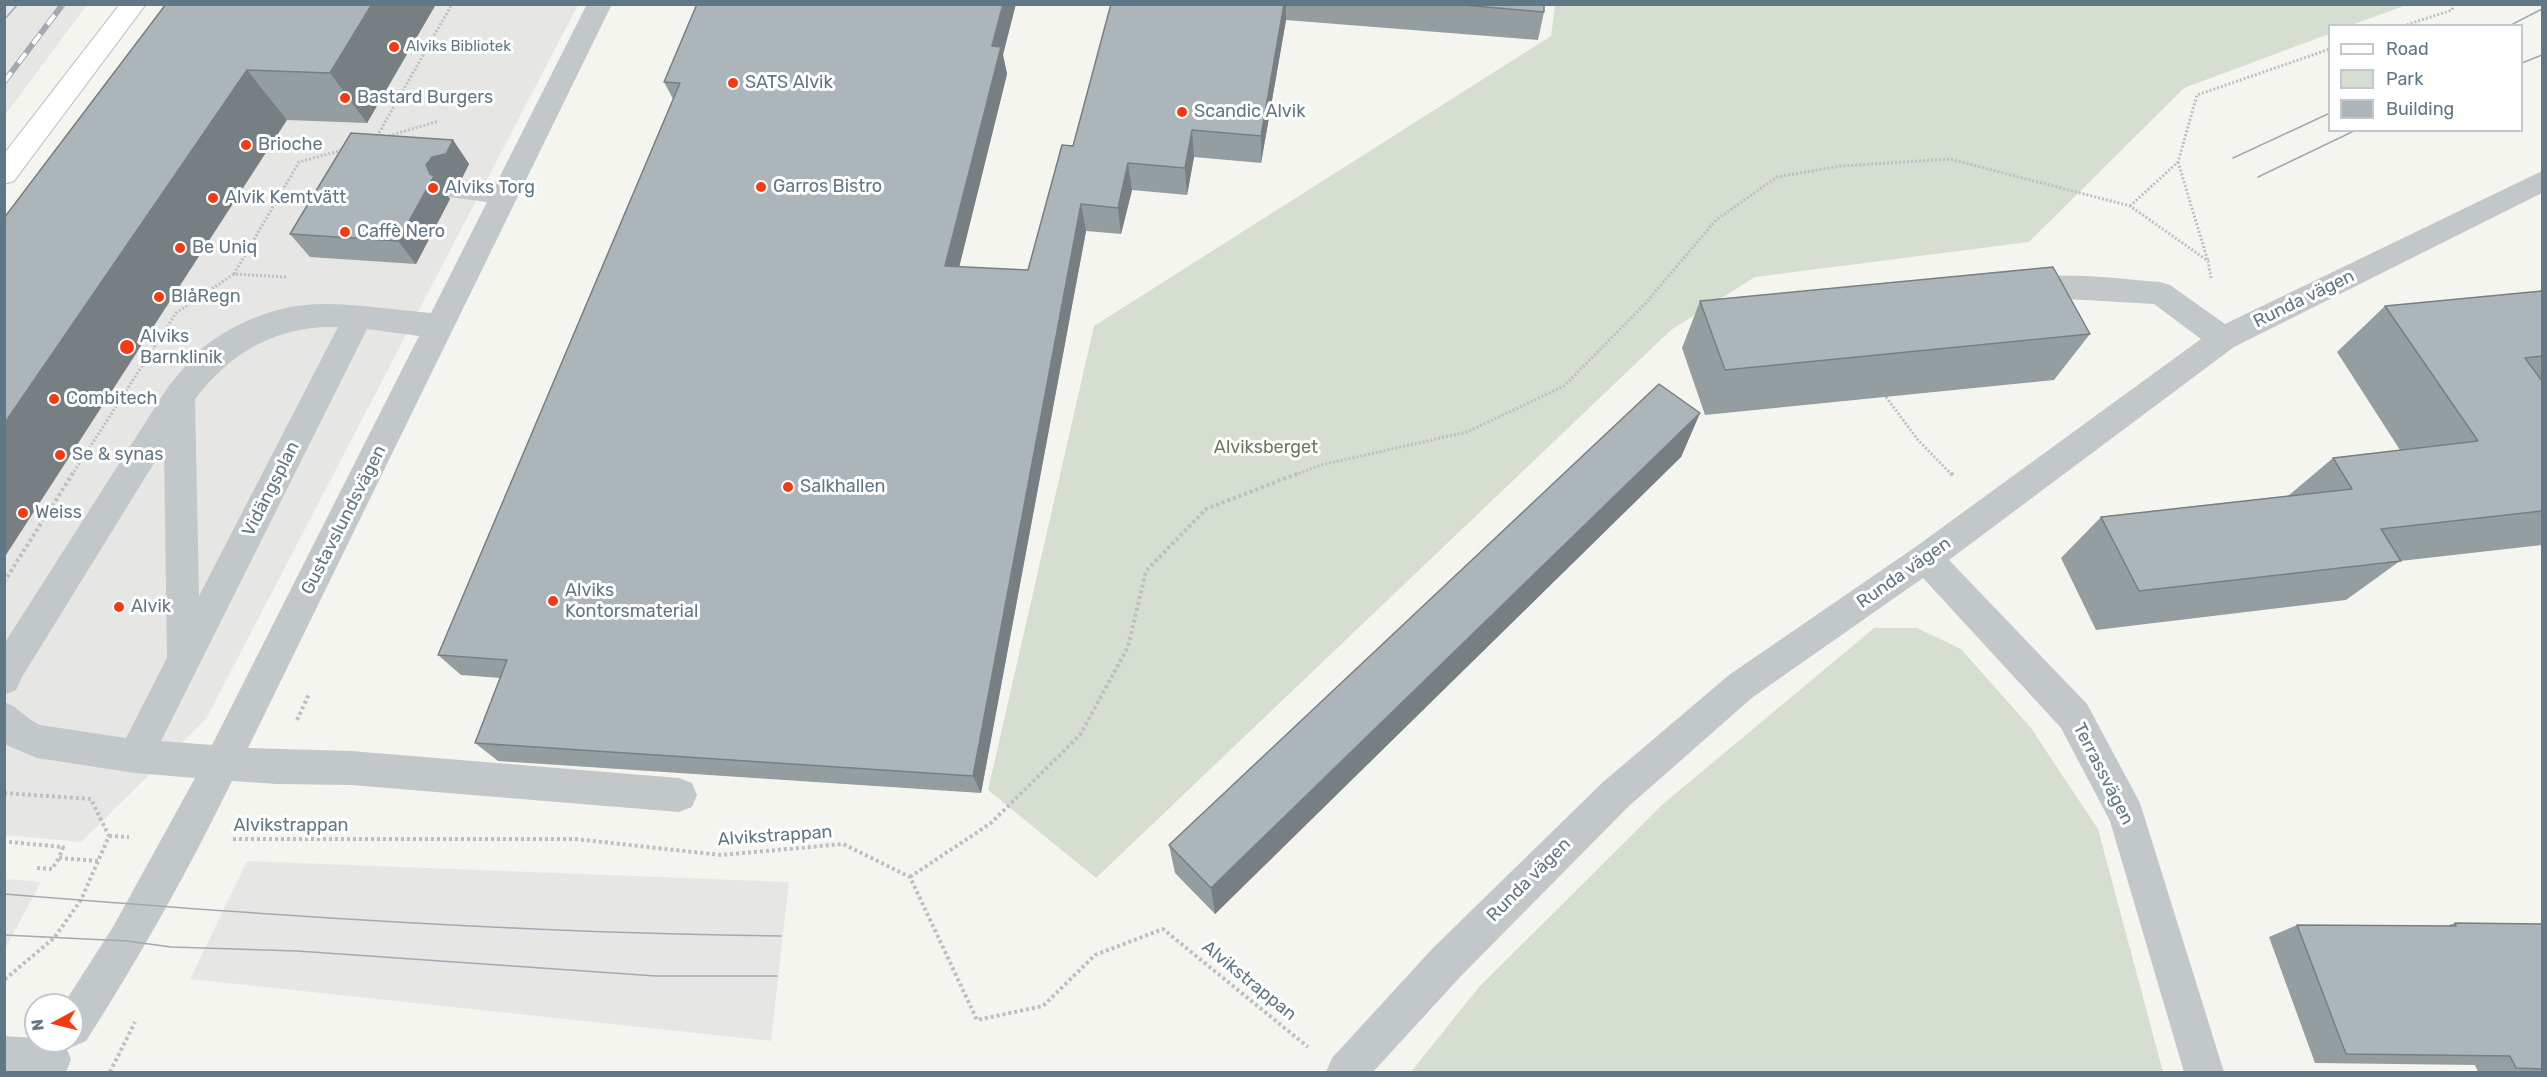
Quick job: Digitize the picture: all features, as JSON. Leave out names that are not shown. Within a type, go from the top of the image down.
[{"type":"main road","points":[[4,174],[134,4]]},
{"type":"street","name":"Gustavslundsvägen","points":[[84,1008],[127,941],[184,839],[600,4]]},
{"type":"street","name":"Runda vägen","points":[[1346,1072],[1447,962],[1616,794],[1741,686],[1926,558],[2223,339],[2542,181]]},
{"type":"street","points":[[459,190],[505,193]]},
{"type":"street","points":[[1995,291],[2066,288],[2160,293],[2223,339]]},
{"type":"street","points":[[4,679],[180,396],[210,360],[244,336],[284,322],[321,315],[441,326]]},
{"type":"street","name":"Vidängsplan","points":[[135,756],[358,317]]},
{"type":"street","name":"Vidängsplan","points":[[180,396],[184,661]]},
{"type":"street","name":"Terrassvägen","points":[[1926,558],[2074,716],[2127,816],[2204,1072]]},
{"type":"street","points":[[4,718],[16,732],[37,741],[135,756],[276,767],[351,768],[679,795]]},
{"type":"street","points":[[4,1056],[30,1053]]},
{"type":"path","points":[[439,121],[374,140],[452,4]]},
{"type":"path","points":[[2409,24],[2452,10],[2454,4]]},
{"type":"path","points":[[910,877],[991,823],[1080,735],[1128,647],[1146,571],[1206,509],[1321,465],[1467,432],[1564,386],[1644,305],[1716,220],[1777,177],[1841,166],[1950,159],[2130,206],[2178,162],[2197,95],[2328,50]]},
{"type":"path","points":[[292,277],[234,274],[299,162],[353,147]]},
{"type":"path","points":[[2178,162],[2208,261]]},
{"type":"path","points":[[1886,397],[1918,440],[1954,477]]},
{"type":"path","points":[[4,793],[91,799],[109,836],[81,900],[54,938],[4,980]]},
{"type":"path","name":"Alvikstrappan","points":[[109,836],[184,839],[575,839],[721,855],[843,844],[910,877],[977,1020],[1043,1006],[1095,955],[1163,929],[1312,1050]]},
{"type":"path","points":[[9,842],[63,847],[52,869],[37,868]]},
{"type":"path","points":[[59,858],[100,861]]},
{"type":"shaded area","points":[[4,5],[87,5],[5,115]]},
{"type":"shaded area","points":[[220,5],[578,5],[206,719],[81,842],[5,835],[5,305]]},
{"type":"shaded area","points":[[247,861],[789,882],[771,1041],[190,979]]},
{"type":"shaded area","points":[[4,879],[41,882],[5,949]]},
{"type":"green space","name":"Alviksberget","points":[[1555,5],[2407,5],[2354,24],[2328,24],[2328,34],[2184,88],[2029,242],[1755,277],[1671,330],[1096,878],[988,790],[1094,326],[1551,36]]},
{"type":"green space","points":[[1874,628],[1917,628],[1961,649],[2031,728],[2098,829],[2163,1072],[1411,1072],[1479,987],[1663,804]]},
{"type":"building","points":[[166,4],[372,4],[330,73],[247,70],[4,424],[4,218]]},
{"type":"building","name":"Salkhallen","points":[[697,4],[1003,4],[992,46],[1001,47],[945,266],[1028,270],[1062,145],[1073,146],[1111,4],[1284,4],[1261,136],[1192,130],[1185,168],[1128,163],[1118,208],[1081,204],[973,776],[475,743],[507,660],[438,655],[680,83],[664,82]]},
{"type":"building","points":[[1451,4],[1544,4],[1544,12]]},
{"type":"building","points":[[351,133],[453,140],[446,154],[432,157],[426,165],[430,174],[434,176],[398,241],[290,234]]},
{"type":"building","points":[[2053,267],[2090,334],[1725,370],[1700,301]]},
{"type":"building","points":[[2542,291],[2542,356],[2525,358],[2542,381],[2542,511],[2381,529],[2401,561],[2139,591],[2101,517],[2352,489],[2333,458],[2478,441],[2385,306]]},
{"type":"building","points":[[1659,384],[1700,413],[1211,888],[1169,845]]},
{"type":"building","points":[[2455,923],[2542,924],[2542,1069],[2516,1068],[2510,1056],[2346,1054],[2297,925],[2456,926]]},
{"type":"tram line","points":[[4,20],[18,4]]},
{"type":"tram line","points":[[2513,24],[2542,9]]},
{"type":"tram line","points":[[2523,63],[2542,55]]},
{"type":"tram line","points":[[2233,158],[2328,114]]},
{"type":"tram line","points":[[2258,177],[2352,132]]},
{"type":"tram line","points":[[4,894],[392,922],[586,931],[781,936]]},
{"type":"tram line","points":[[4,935],[127,941],[171,947],[297,951],[656,976],[777,976]]},
{"type":"railway","points":[[4,82],[63,4]]},
{"type":"place","name":"Alviks Bibliotek","points":[[394,47]]},
{"type":"place","name":"SATS Alvik","points":[[733,83]]},
{"type":"place","name":"Bastard Burgers","points":[[345,98]]},
{"type":"place","name":"Scandic Alvik","points":[[1182,112]]},
{"type":"place","name":"Brioche","points":[[246,145]]},
{"type":"place","name":"Garros Bistro","points":[[761,187]]},
{"type":"place","name":"Alviks Torg","points":[[433,188]]},
{"type":"place","name":"Alvik Kemtvätt","points":[[213,198]]},
{"type":"place","name":"Caffè Nero","points":[[345,232]]},
{"type":"place","name":"Be Uniq","points":[[180,248]]},
{"type":"place","name":"BlåRegn","points":[[159,297]]},
{"type":"place","name":"Alviks Barnklinik","points":[[127,347]]},
{"type":"place","name":"Combitech","points":[[54,399]]},
{"type":"place","name":"Se & synas","points":[[60,455]]},
{"type":"place","name":"Salkhallen","points":[[788,487]]},
{"type":"place","name":"Weiss","points":[[23,513]]},
{"type":"place","name":"Alviks Kontorsmaterial","points":[[553,601]]},
{"type":"place","name":"Alvik","points":[[119,607]]}]
